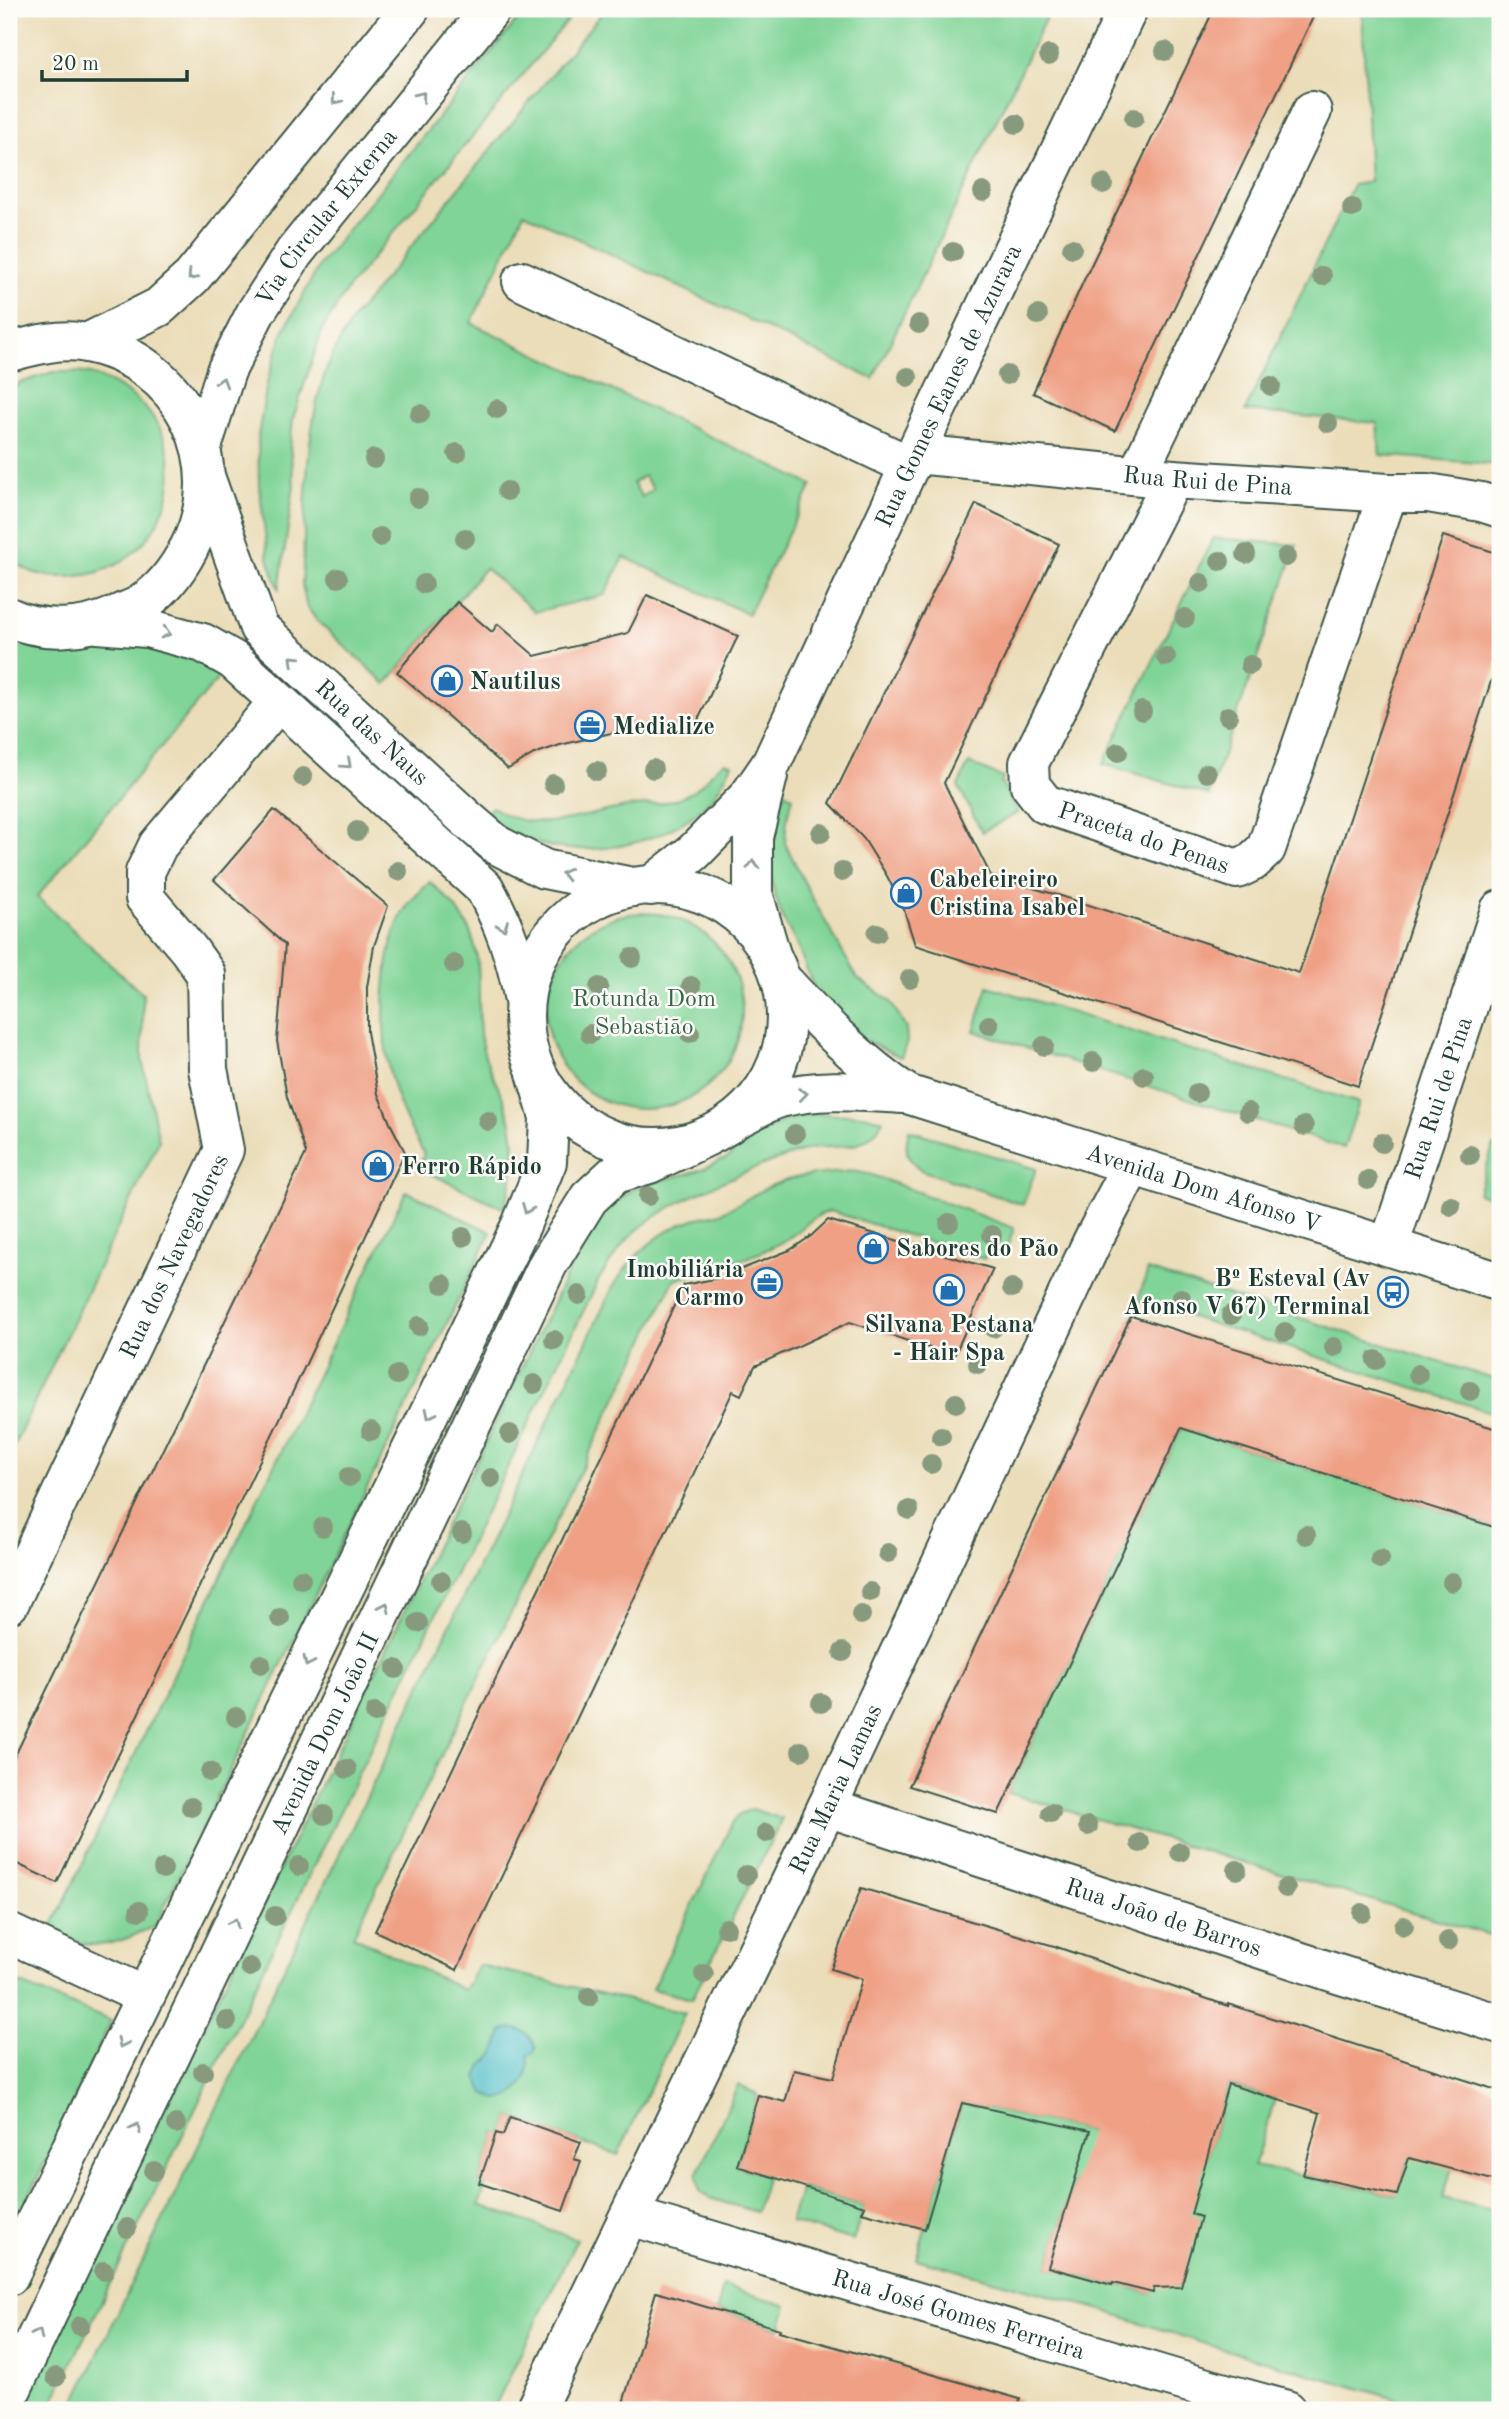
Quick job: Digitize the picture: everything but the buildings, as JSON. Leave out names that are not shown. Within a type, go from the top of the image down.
[{"type":"street","points":[[9,352],[46,342],[87,343],[159,307],[192,277],[410,9]]},
{"type":"street","name":"Via Circular Externa","points":[[98,624],[143,603],[178,570],[200,527],[204,463],[226,371],[256,312],[294,253],[491,9]]},
{"type":"street","name":"Rua Gomes Eanes de Azurara","points":[[642,887],[694,852],[749,796],[771,764],[912,460],[1128,9]]},
{"type":"street","points":[[1155,477],[1312,111]]},
{"type":"street","points":[[522,281],[912,460]]},
{"type":"street","name":"Rua das Naus","points":[[87,343],[126,355],[159,378],[185,410],[258,628],[468,821],[497,845],[544,869],[642,887],[668,885],[710,896],[742,917],[767,946],[777,968]]},
{"type":"street","name":"Rua Rui de Pina","points":[[912,460],[1428,494],[1481,502],[1500,508]]},
{"type":"street","name":"Praceta do Penas","points":[[1155,477],[1029,763],[1030,785],[1045,804],[1237,869],[1251,862],[1266,849],[1388,493]]},
{"type":"street","points":[[9,617],[20,622],[60,628],[98,624]]},
{"type":"street","name":"Rua das Naus","points":[[98,624],[147,628],[203,643],[233,660],[485,889],[502,920],[516,961],[524,1002]]},
{"type":"street","name":"Rua dos Navegadores","points":[[9,1604],[224,1150],[208,1069],[206,974],[145,898],[145,872],[158,845],[278,702]]},
{"type":"street","name":"Rua Gomes Eanes de Azurara","points":[[724,1127],[765,1089],[781,1056],[787,1018],[777,968],[753,893],[753,836],[771,764]]},
{"type":"street","points":[[524,1002],[533,968],[551,936],[583,906],[624,888],[642,887]]},
{"type":"street","name":"Rua Rui de Pina","points":[[1389,1246],[1500,910]]},
{"type":"street","name":"Avenida Dom Afonso V","points":[[777,968],[832,1035],[874,1072],[906,1094]]},
{"type":"street","name":"Avenida Dom João II","points":[[9,2276],[521,1225],[547,1162],[549,1117],[525,1038],[524,1002]]},
{"type":"street","points":[[536,1073],[559,1106],[591,1131],[628,1146],[669,1147],[724,1127]]},
{"type":"street","name":"Avenida Dom Afonso V","points":[[724,1127],[778,1098],[843,1091],[906,1094],[1500,1282]]},
{"type":"street","name":"Avenida Dom João II","points":[[9,2395],[548,1265],[589,1198],[615,1174],[649,1164],[724,1127]]},
{"type":"street","name":"Rua Maria Lamas","points":[[535,2410],[827,1807],[1093,1240],[1132,1166]]},
{"type":"street","name":"Rua João de Barros","points":[[827,1807],[1328,1971],[1500,2024]]},
{"type":"street","points":[[9,1933],[145,1996]]},
{"type":"street","name":"Rua José Gomes Ferreira","points":[[630,2216],[1192,2398],[1287,2410]]},
{"type":"green space","points":[[526,9],[577,9],[348,288],[322,330],[293,419],[290,447],[294,485],[279,590],[268,558],[259,483],[258,436],[267,383],[283,332],[320,264]]},
{"type":"green space","points":[[605,9],[1050,9],[873,379],[524,213],[471,323],[812,485],[748,614],[624,557],[605,595],[535,612],[485,568],[386,684],[317,621],[306,605],[302,584],[307,470],[315,412],[330,361],[353,318]],"holes":[[[644,476],[653,489],[642,497],[633,483]]]},
{"type":"green space","points":[[1362,9],[1500,9],[1500,465],[1380,455],[1377,423],[1245,411],[1353,185],[1370,182]]},
{"type":"green space","points":[[53,372],[90,374],[124,390],[144,406],[159,426],[170,460],[170,483],[165,505],[156,525],[143,543],[126,558],[107,569],[78,576],[38,574],[9,559],[9,392],[20,383]]},
{"type":"green space","points":[[1213,538],[1297,545],[1209,795],[1103,764]]},
{"type":"green space","points":[[9,617],[233,660],[37,897],[143,994],[142,1059],[159,1141],[9,1456]]},
{"type":"green space","points":[[724,762],[732,764],[716,793],[698,812],[651,838],[624,845],[567,849],[540,844],[512,834],[485,815],[492,807],[524,821],[556,821],[668,802],[696,789]]},
{"type":"green space","points":[[969,763],[1003,778],[1001,783],[1018,813],[982,832],[958,786]]},
{"type":"green space","points":[[785,792],[793,797],[787,819],[785,843],[857,978],[890,1001],[898,1014],[906,1029],[907,1042],[901,1057],[856,1035],[833,1016],[817,992],[784,920],[772,884],[768,853],[772,822]]},
{"type":"green space","points":[[430,882],[464,920],[476,952],[481,1042],[508,1112],[514,1139],[514,1167],[503,1208],[418,1168],[424,1153],[402,1110],[389,1068],[385,1047],[384,1001],[390,951],[397,925],[405,909]]},
{"type":"green space","name":"Rotunda Dom Sebastião","points":[[644,913],[681,921],[713,942],[734,974],[742,1011],[734,1048],[713,1080],[681,1101],[644,1109],[607,1101],[575,1080],[554,1048],[546,1011],[554,974],[575,942],[607,921]]},
{"type":"green space","points":[[988,986],[1359,1103],[1344,1148],[974,1031]]},
{"type":"green space","points":[[807,1114],[863,1115],[883,1120],[875,1132],[857,1144],[803,1151],[741,1174],[675,1205],[634,1233],[617,1252],[598,1281],[49,2410],[19,2410],[581,1245],[603,1214],[635,1187],[697,1171],[727,1158],[749,1139],[781,1122]]},
{"type":"green space","points":[[909,1130],[1036,1169],[1023,1205],[921,1170],[908,1153]]},
{"type":"green space","points":[[1493,1146],[1500,1149],[1500,1200],[1478,1193]]},
{"type":"green space","points":[[853,1171],[872,1175],[1014,1228],[1004,1256],[987,1252],[984,1259],[830,1211],[817,1216],[784,1241],[758,1253],[674,1280],[353,1936],[464,1990],[479,1965],[685,2013],[618,2155],[510,2117],[503,2135],[496,2133],[479,2182],[486,2185],[479,2205],[577,2239],[493,2410],[71,2410],[613,1287],[638,1255],[669,1230],[681,1224],[720,1213],[783,1181]]},
{"type":"green space","points":[[406,1191],[491,1232],[155,1926],[129,1938],[101,1945],[74,1940],[51,1929]]},
{"type":"green space","points":[[1148,1270],[1500,1381],[1500,1415],[1138,1300]]},
{"type":"green space","points":[[1181,1428],[1500,1529],[1500,1938],[1008,1793]]},
{"type":"green space","points":[[752,1809],[782,1819],[692,1999],[652,1989],[732,1823],[740,1814]]},
{"type":"green space","points":[[9,1979],[111,2021],[9,2239]]},
{"type":"green space","points":[[738,2085],[758,2095],[737,2166],[767,2175],[756,2212],[709,2198],[700,2191],[697,2175]]},
{"type":"green space","points":[[1228,2085],[1275,2099],[1254,2166],[1396,2195],[1408,2162],[1379,2152],[1457,2150],[1443,2198],[1500,2212],[1500,2410],[1434,2410],[1202,2343],[1105,2311],[916,2259],[962,2103],[1207,2157]],"holes":[[[1074,2182],[1182,2282],[1176,2287],[1155,2284],[1152,2293],[1048,2267]]]},
{"type":"green space","points":[[801,2188],[865,2206],[853,2240],[790,2222]]},
{"type":"green space","points":[[723,2286],[787,2305],[780,2329],[717,2310]]},
{"type":"water","points":[[510,2028],[526,2034],[536,2048],[528,2055],[528,2069],[522,2084],[511,2095],[497,2099],[486,2095],[477,2078],[482,2065],[494,2055],[502,2032]]},
{"type":"place","name":"Nautilus","points":[[447,681]]},
{"type":"place","name":"Medialize","points":[[590,726]]},
{"type":"place","name":"Cabeleireiro Cristina Isabel","points":[[906,893]]},
{"type":"place","name":"Ferro Rápido","points":[[378,1166]]},
{"type":"place","name":"Sabores do Pão","points":[[873,1248]]},
{"type":"place","name":"Imobiliária Carmo","points":[[767,1283]]},
{"type":"place","name":"Silvana Pestana - Hair Spa","points":[[949,1290]]},
{"type":"place","name":"Bº Esteval (Av Afonso V 67) Terminal","points":[[1393,1292]]}]
